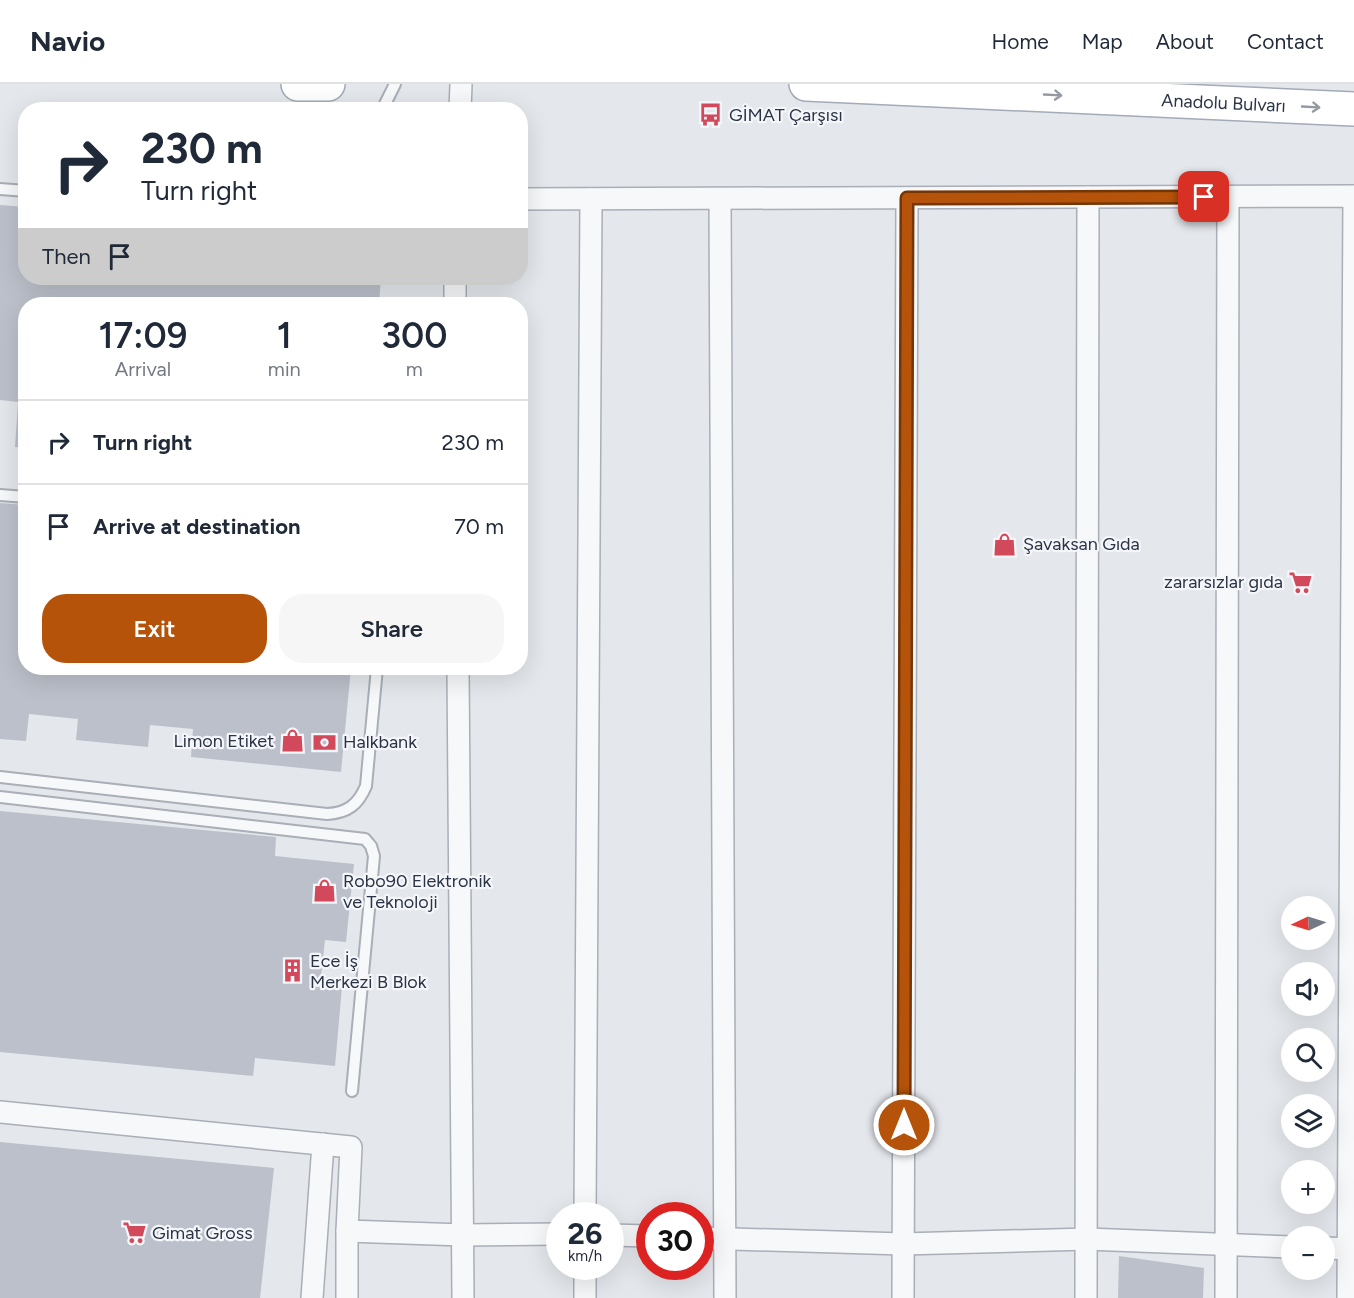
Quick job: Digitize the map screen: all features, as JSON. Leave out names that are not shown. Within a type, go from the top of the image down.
[{"type":"main road","points":[[298,84],[328,84]]},
{"type":"main road","name":"Anadolu Bulvarı","points":[[806,84],[1354,109]]},
{"type":"street","points":[[460,102],[461,84]]},
{"type":"street","points":[[528,200],[1354,196],[1351,1249],[1348,1298]]},
{"type":"street","points":[[1086,1298],[1088,197]]},
{"type":"street","points":[[1226,1298],[1228,197]]},
{"type":"street","points":[[903,1298],[907,198]]},
{"type":"street","points":[[585,1202],[591,199]]},
{"type":"street","points":[[720,199],[725,1298]]},
{"type":"street","points":[[458,675],[464,1298]]},
{"type":"street","points":[[0,1112],[351,1146],[346,1298]]},
{"type":"street","points":[[312,1298],[323,1144]]},
{"type":"street","points":[[347,1231],[546,1234]]},
{"type":"street","points":[[714,1238],[903,1244],[1087,1239],[1281,1246]]},
{"type":"street","points":[[1335,1248],[1351,1249]]},
{"type":"street","points":[[585,1280],[585,1298]]},
{"type":"lane","points":[[386,102],[395,84]]},
{"type":"lane","points":[[0,189],[18,190]]},
{"type":"lane","points":[[0,495],[18,496]]},
{"type":"lane","points":[[0,777],[327,814],[344,811],[358,801],[366,786],[376,675]]},
{"type":"lane","points":[[0,798],[365,839],[371,846],[374,856],[352,1091]]},
{"type":"building","points":[[0,205],[18,206],[18,285],[380,285],[380,297],[18,297],[18,402],[0,400]]},
{"type":"building","points":[[18,402],[18,447],[15,447]]},
{"type":"building","points":[[0,503],[18,504],[18,675],[350,675],[341,772],[191,757],[193,729],[150,725],[148,747],[76,740],[78,719],[29,714],[26,741],[0,739]]},
{"type":"building","points":[[0,811],[276,837],[275,856],[354,864],[346,942],[325,940],[320,985],[342,987],[335,1066],[255,1058],[253,1076],[0,1052]]},
{"type":"building","name":"Gimat Gross","points":[[0,1142],[274,1168],[260,1298],[0,1298]]},
{"type":"building","points":[[1119,1256],[1204,1268],[1203,1298],[1118,1298]]},
{"type":"place","name":"GİMAT Çarşısı","points":[[711,115]]},
{"type":"place","name":"Şavaksan Gıda","points":[[1005,544]]},
{"type":"place","name":"zararsızlar gıda","points":[[1301,582]]},
{"type":"place","name":"Limon Etiket","points":[[292,741]]},
{"type":"place","name":"Halkbank","points":[[325,742]]},
{"type":"place","name":"Robo90 Elektronik ve Teknoloji","points":[[325,891]]},
{"type":"place","name":"Ece İş Merkezi B Blok","points":[[292,971]]},
{"type":"place","name":"Gimat Gross","points":[[134,1233]]},
{"type":"route","points":[[904,1125],[907,198],[1204,197]]}]
